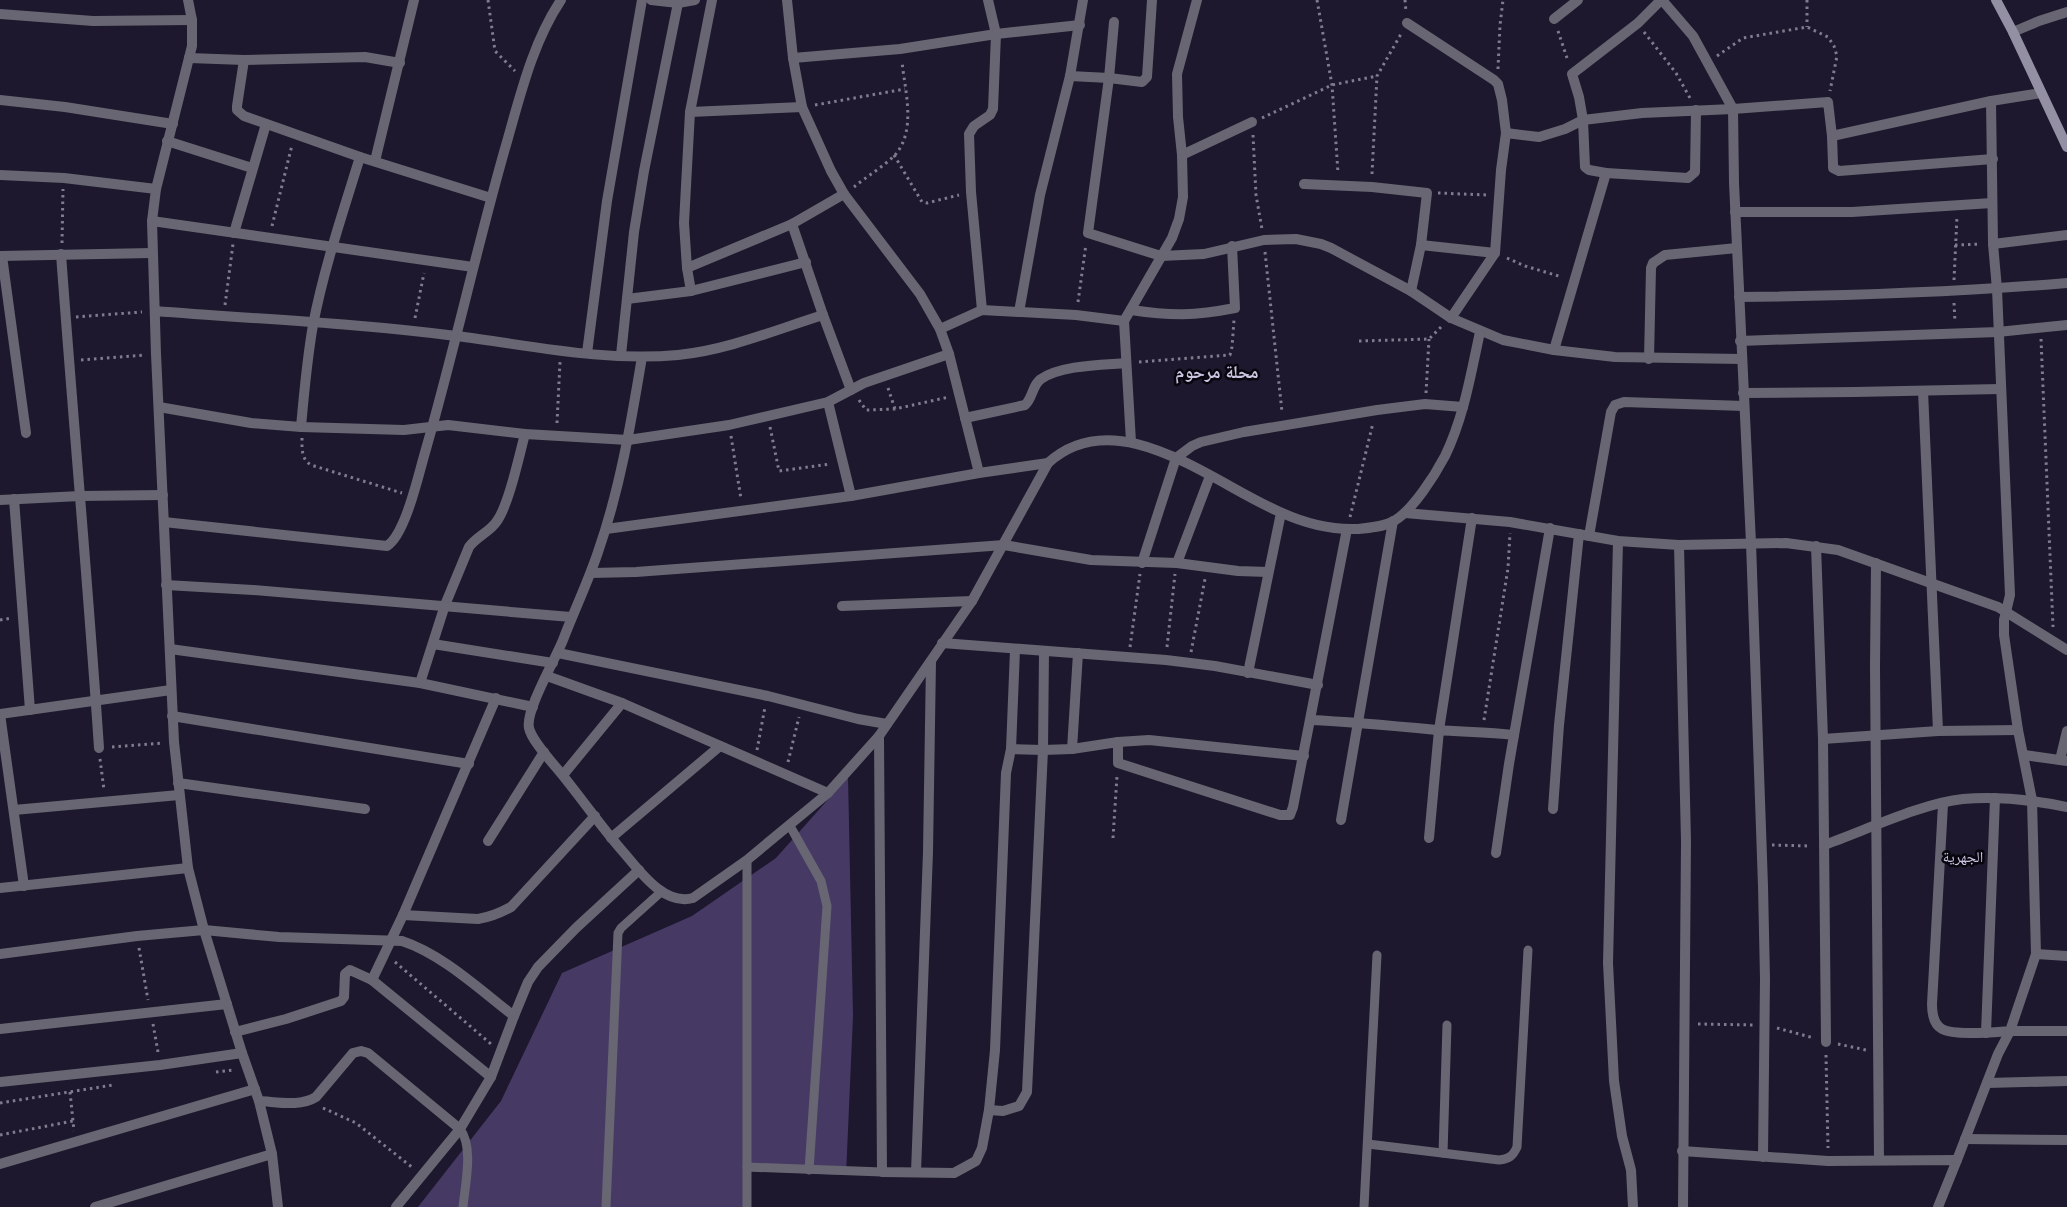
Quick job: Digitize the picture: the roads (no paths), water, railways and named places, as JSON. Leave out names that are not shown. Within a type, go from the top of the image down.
[{"type":"main road","points":[[1996,0],[2067,146]]},
{"type":"street","points":[[188,0],[193,33],[189,58],[156,189],[152,221],[172,716],[178,795],[188,868],[204,930],[259,1101],[272,1154],[278,1207]]},
{"type":"street","points":[[375,161],[414,0]]},
{"type":"street","points":[[164,522],[387,546],[394,542],[400,534],[432,427],[491,198],[525,81],[549,18],[561,0]]},
{"type":"street","points":[[587,353],[606,201],[642,0]]},
{"type":"street","points":[[651,0],[678,4],[691,1]]},
{"type":"street","points":[[691,291],[687,268],[684,223],[690,112],[712,0]]},
{"type":"street","points":[[787,0],[793,58],[802,107],[831,171],[844,194],[920,294],[940,329],[949,354],[979,473]]},
{"type":"street","points":[[982,310],[971,192],[969,134],[974,126],[990,114],[993,109],[996,34],[988,0]]},
{"type":"street","points":[[1019,312],[1045,172],[1070,76],[1083,0]]},
{"type":"street","points":[[1070,76],[1142,82],[1147,76],[1152,0]]},
{"type":"street","points":[[1131,442],[1124,321],[1172,238],[1179,219],[1183,197],[1177,74],[1197,0]]},
{"type":"street","points":[[1554,19],[1578,0]]},
{"type":"street","points":[[1696,110],[1695,172],[1692,176],[1688,178],[1589,170],[1585,167],[1583,120],[1572,74],[1638,23],[1661,0],[1693,36],[1733,109],[1740,341],[1752,543],[1762,845],[1765,1025],[1763,1157]]},
{"type":"street","points":[[621,355],[634,232],[644,171],[678,4]]},
{"type":"street","points":[[2013,32],[2040,20],[2067,12]]},
{"type":"street","points":[[0,14],[93,21],[192,20]]},
{"type":"street","points":[[1114,22],[1109,78],[1088,233],[1162,256],[1190,256],[1264,240],[1296,239],[1321,244],[1411,291],[1451,318],[1480,332],[1503,340],[1554,350],[1615,357],[1742,359]]},
{"type":"street","points":[[1407,22],[1498,84],[1502,100],[1506,133],[1501,170],[1495,253],[1451,318]]},
{"type":"street","points":[[793,58],[900,49],[996,34],[1080,24]]},
{"type":"street","points":[[189,58],[244,60],[365,56],[400,63]]},
{"type":"street","points":[[244,60],[237,110],[244,116],[360,157],[491,198]]},
{"type":"street","points":[[1832,136],[1991,100],[2041,93]]},
{"type":"street","points":[[0,100],[65,107],[173,124]]},
{"type":"street","points":[[1938,1207],[1987,1083],[2010,1031],[2036,954],[2032,800],[2018,730],[2004,636],[2005,611],[2010,595],[1997,289],[1993,244],[1991,100]]},
{"type":"street","points":[[1506,133],[1527,137],[1545,136],[1583,120],[1642,113],[1828,102],[1832,136],[1832,164],[1833,168],[1839,171],[1992,159]]},
{"type":"street","points":[[690,112],[802,107]]},
{"type":"street","points":[[1182,155],[1252,122]]},
{"type":"street","points":[[234,233],[266,124]]},
{"type":"street","points":[[167,141],[252,168]]},
{"type":"street","points":[[301,427],[307,359],[314,323],[333,247],[360,157]]},
{"type":"street","points":[[1554,350],[1606,172]]},
{"type":"street","points":[[0,175],[64,178],[156,189]]},
{"type":"street","points":[[1304,184],[1372,187],[1427,193],[1421,245],[1411,291]]},
{"type":"street","points":[[687,268],[792,224],[844,194]]},
{"type":"street","points":[[1735,212],[1852,212],[1992,203]]},
{"type":"street","points":[[152,221],[473,267]]},
{"type":"street","points":[[792,224],[823,315],[852,390]]},
{"type":"street","points":[[1993,244],[2067,236]]},
{"type":"street","points":[[1421,245],[1495,253]]},
{"type":"street","points":[[1131,310],[1166,315],[1187,315],[1235,308],[1232,246]]},
{"type":"street","points":[[1650,359],[1651,268],[1653,262],[1665,255],[1737,248]]},
{"type":"street","points":[[26,433],[1,256],[152,253]]},
{"type":"street","points":[[61,254],[68,361],[87,569],[99,748]]},
{"type":"street","points":[[628,299],[691,291],[806,262]]},
{"type":"street","points":[[1739,297],[1839,296],[1997,289],[2067,283]]},
{"type":"street","points":[[940,329],[982,310],[1076,315],[1124,321]]},
{"type":"street","points":[[155,311],[412,331],[561,351],[642,357],[677,355],[719,348],[823,315]]},
{"type":"street","points":[[1740,341],[1998,332],[2067,324]]},
{"type":"street","points":[[642,357],[628,440],[606,529],[591,573],[529,718],[530,731],[544,752],[611,838],[661,892],[678,900],[693,898],[748,860],[790,826],[828,793],[879,736],[972,601],[1048,463],[1066,450],[1083,443],[1104,441],[1131,442],[1154,448],[1176,458],[1281,513],[1330,528],[1370,528],[1393,521],[1405,513],[1440,465],[1463,406],[1480,332]]},
{"type":"street","points":[[159,408],[251,422],[301,427],[404,430],[448,425],[525,434],[628,440],[729,426],[828,402],[864,383],[949,354]]},
{"type":"street","points":[[965,418],[1024,405],[1028,402],[1032,391],[1040,379],[1054,373],[1126,363]]},
{"type":"street","points":[[1743,393],[2000,389]]},
{"type":"street","points":[[1924,391],[1938,731]]},
{"type":"street","points":[[828,402],[851,496]]},
{"type":"street","points":[[1553,809],[1559,725],[1584,535],[1611,412],[1615,405],[1624,402],[1744,406]]},
{"type":"street","points":[[1142,562],[1176,458],[1185,450],[1201,442],[1244,432],[1377,410],[1426,404],[1463,406]]},
{"type":"street","points":[[420,683],[445,605],[469,548],[474,540],[492,527],[502,511],[525,434]]},
{"type":"street","points":[[606,529],[851,496],[979,473],[1048,463]]},
{"type":"street","points":[[1177,563],[1210,476]]},
{"type":"street","points":[[0,500],[80,496],[163,496]]},
{"type":"street","points":[[14,499],[30,710]]},
{"type":"street","points":[[1248,673],[1281,513]]},
{"type":"street","points":[[1405,513],[1510,522],[1618,541],[1679,545],[1752,543],[1816,546],[1838,550],[2005,611],[2054,640],[2067,650]]},
{"type":"street","points":[[1429,838],[1439,730],[1472,518]]},
{"type":"street","points":[[1341,820],[1393,521]]},
{"type":"street","points":[[1496,853],[1514,735],[1550,528]]},
{"type":"street","points":[[1118,742],[1118,764],[1285,816],[1292,812],[1347,529]]},
{"type":"street","points":[[1618,541],[1608,963],[1614,1081],[1622,1136],[1631,1170],[1633,1207]]},
{"type":"street","points":[[591,573],[636,572],[1004,545],[1092,560],[1177,563],[1238,571],[1268,572]]},
{"type":"street","points":[[1679,545],[1686,841],[1683,1207]]},
{"type":"street","points":[[1816,546],[1823,739],[1826,1042]]},
{"type":"street","points":[[1876,563],[1879,1160]]},
{"type":"street","points":[[166,585],[445,605],[571,617]]},
{"type":"street","points":[[842,606],[972,601]]},
{"type":"street","points":[[942,643],[1166,660],[1318,684]]},
{"type":"street","points":[[433,644],[555,658],[768,696],[887,724]]},
{"type":"street","points":[[170,649],[420,683],[533,707]]},
{"type":"street","points":[[879,736],[882,1172],[954,1173],[976,1161],[982,1148],[988,1110],[994,1050],[1006,773],[1011,749],[1015,650]]},
{"type":"street","points":[[988,1110],[1003,1110],[1019,1106],[1027,1092],[1042,750],[1044,652]]},
{"type":"street","points":[[1072,749],[1078,653]]},
{"type":"street","points":[[916,1172],[928,852],[930,661]]},
{"type":"street","points":[[547,676],[622,703],[828,793]]},
{"type":"street","points":[[24,886],[0,714],[171,690]]},
{"type":"street","points":[[372,980],[404,915],[470,764],[496,698]]},
{"type":"street","points":[[563,775],[622,703]]},
{"type":"street","points":[[172,716],[470,764]]},
{"type":"street","points":[[1311,720],[1357,722],[1439,730],[1482,731],[1514,735]]},
{"type":"street","points":[[1823,739],[1938,731],[2018,730]]},
{"type":"street","points":[[2024,755],[2064,760],[2067,731]]},
{"type":"street","points":[[1011,749],[1072,749],[1118,742],[1149,740],[1304,756]]},
{"type":"street","points":[[611,838],[720,746]]},
{"type":"street","points":[[488,841],[544,752]]},
{"type":"street","points":[[178,783],[365,809]]},
{"type":"street","points":[[14,810],[105,800],[178,795]]},
{"type":"street","points":[[1986,1033],[1995,798]]},
{"type":"street","points":[[1824,845],[1962,799],[2032,800],[2067,807]]},
{"type":"street","points":[[1943,804],[1932,1013],[1934,1021],[1940,1029],[1948,1031],[1986,1033],[2067,1031]]},
{"type":"street","points":[[404,915],[490,918],[500,914],[511,907],[595,816]]},
{"type":"street","points":[[0,888],[188,868]]},
{"type":"street","points":[[396,1207],[460,1130],[491,1077],[528,982],[538,966],[639,870]]},
{"type":"street","points":[[0,954],[128,937],[204,930],[279,937],[392,940],[414,945],[434,956],[514,1016]]},
{"type":"street","points":[[2036,954],[2067,956]]},
{"type":"street","points":[[236,1032],[286,1019],[341,1001],[344,997],[345,974],[350,970],[356,971],[372,980],[491,1077]]},
{"type":"street","points":[[0,1029],[227,1004]]},
{"type":"street","points":[[259,1101],[302,1103],[309,1101],[316,1097],[353,1053],[361,1051],[368,1053],[460,1130]]},
{"type":"street","points":[[0,1082],[160,1065],[242,1053]]},
{"type":"street","points":[[1987,1083],[2067,1081]]},
{"type":"street","points":[[0,1164],[255,1088]]},
{"type":"street","points":[[1965,1139],[2067,1140]]},
{"type":"street","points":[[1682,1151],[1828,1161],[1957,1160]]},
{"type":"street","points":[[95,1207],[272,1154]]},
{"type":"lane","points":[[790,826],[821,881],[827,906],[809,1170]]},
{"type":"lane","points":[[747,1207],[748,860]]},
{"type":"lane","points":[[606,1207],[618,933],[621,928],[661,892]]},
{"type":"lane","points":[[1368,1144],[1499,1160],[1507,1159],[1513,1154],[1517,1147],[1528,950]]},
{"type":"lane","points":[[1364,1207],[1377,955]]},
{"type":"lane","points":[[1443,1153],[1448,1025]]},
{"type":"lane","points":[[460,1130],[466,1137],[468,1149],[463,1207]]},
{"type":"lane","points":[[747,1168],[882,1172]]},
{"type":"district","name":"محلة مرحوم","points":[[1217,372]]},
{"type":"district","name":"الجهرية","points":[[1963,857]]}]
